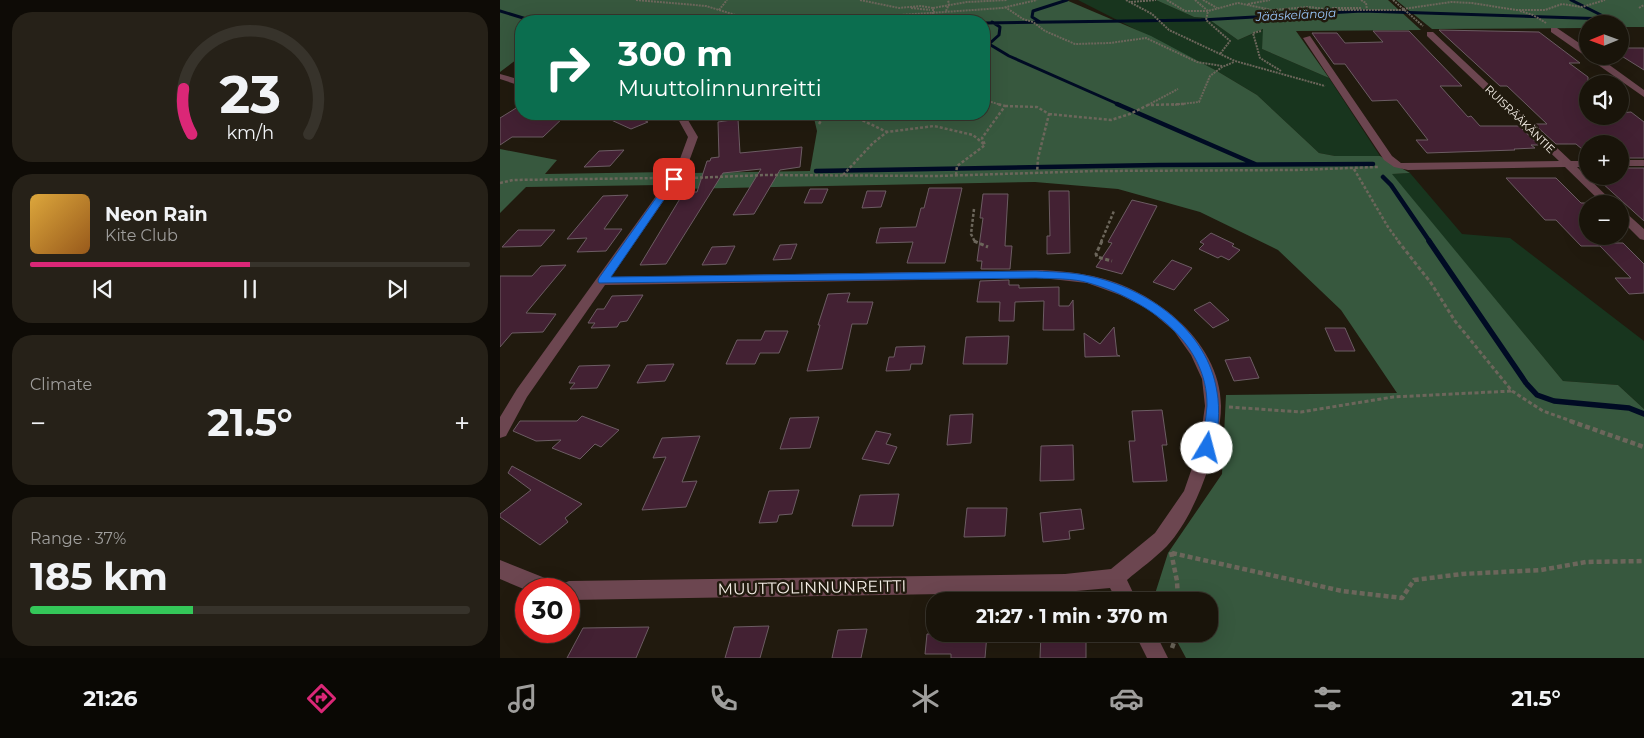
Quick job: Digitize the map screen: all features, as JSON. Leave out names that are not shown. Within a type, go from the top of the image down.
[{"type":"street","points":[[1554,30],[1579,47]]},
{"type":"street","name":"RUISRÄÄKÄNTIE","points":[[1430,34],[1601,195]]},
{"type":"street","points":[[1307,38],[1388,158],[1398,165],[1408,167],[1579,164]]},
{"type":"street","points":[[1604,65],[1644,94]]},
{"type":"street","points":[[501,76],[515,80]]},
{"type":"street","points":[[500,431],[522,393],[682,167],[693,138],[684,120]]},
{"type":"street","points":[[1629,163],[1644,163]]},
{"type":"street","points":[[1629,222],[1644,236]]},
{"type":"street","points":[[603,281],[1036,274],[1088,279],[1125,292],[1153,306],[1179,328],[1197,353],[1209,379],[1213,406],[1207,448],[1191,495],[1161,539],[1115,578],[1123,592]]},
{"type":"street","points":[[500,569],[518,578]]},
{"type":"street","name":"MUUTTOLINNUNREITTI","points":[[580,591],[1055,583],[1115,578]]},
{"type":"street","points":[[1149,642],[1158,658]]},
{"type":"path","points":[[636,0],[706,6],[735,15]]},
{"type":"path","points":[[719,10],[727,0]]},
{"type":"path","points":[[860,0],[899,8],[946,11],[1005,7],[1037,0]]},
{"type":"path","points":[[946,11],[949,4],[948,0]]},
{"type":"path","points":[[878,15],[933,10],[949,4],[1007,0]]},
{"type":"path","points":[[1126,0],[1152,14],[1169,30],[1235,62],[1283,73],[1329,88]]},
{"type":"path","points":[[1131,2],[1156,0]]},
{"type":"path","points":[[1167,0],[1185,11],[1208,11],[1238,3],[1264,9],[1309,7],[1324,9],[1404,10],[1450,1],[1516,10],[1545,10]]},
{"type":"path","points":[[1195,0],[1208,11]]},
{"type":"path","points":[[1203,0],[1218,8]]},
{"type":"path","points":[[1248,4],[1270,0]]},
{"type":"path","points":[[1361,0],[1366,2],[1368,10]]},
{"type":"path","points":[[1393,0],[1415,20]]},
{"type":"path","points":[[1460,0],[1472,3]]},
{"type":"path","points":[[1534,16],[1550,7],[1562,4],[1582,7],[1605,0]]},
{"type":"path","points":[[1639,8],[1644,5]]},
{"type":"path","points":[[1005,7],[1023,19],[1033,22],[1045,31],[1075,44],[1110,43],[1146,38],[1197,62],[1222,66]]},
{"type":"path","points":[[1264,9],[1262,14],[1267,20]]},
{"type":"path","points":[[933,10],[933,15]]},
{"type":"path","points":[[1516,10],[1540,20]]},
{"type":"path","points":[[1208,11],[1206,20],[1230,41],[1220,54]]},
{"type":"path","points":[[1261,31],[1253,33],[1260,58],[1283,73]]},
{"type":"path","points":[[1150,105],[1200,102],[1206,93],[1205,84],[1211,75],[1222,66],[1235,62]]},
{"type":"path","points":[[990,101],[1004,106],[1037,108],[1048,114],[1111,120],[1150,105],[1178,89]]},
{"type":"path","points":[[985,145],[982,138],[1004,106]]},
{"type":"path","points":[[1037,174],[1038,158],[1048,114]]},
{"type":"path","points":[[819,124],[821,120]]},
{"type":"path","points":[[862,120],[887,132]]},
{"type":"path","points":[[844,174],[873,142],[887,132],[934,126],[973,135],[985,145]]},
{"type":"path","points":[[956,175],[957,166],[985,145]]},
{"type":"path","points":[[500,183],[513,180],[639,177],[674,179],[844,174],[912,177],[1037,174],[1095,170],[1354,169],[1398,165]]},
{"type":"path","points":[[1354,169],[1388,228],[1431,283],[1455,321],[1512,391],[1543,410],[1644,447]]},
{"type":"path","points":[[974,209],[972,242],[988,247]]},
{"type":"path","points":[[1112,261],[1097,257],[1096,254],[1114,211]]},
{"type":"path","points":[[1213,406],[1302,412],[1393,397],[1512,391]]},
{"type":"path","points":[[1167,530],[1178,592]]},
{"type":"path","points":[[1172,552],[1342,591],[1402,598],[1414,580],[1462,574],[1541,570],[1586,562],[1644,561]]},
{"type":"green space","points":[[500,0],[1066,0],[1151,36],[1217,71],[1257,95],[1319,153],[1335,156],[1380,156],[1410,173],[1392,174],[1563,381],[1618,385],[1644,409],[1644,658],[1186,658],[1177,642],[1218,642],[1218,592],[1156,592],[1168,553],[1222,474],[1226,395],[1397,393],[1341,310],[1278,250],[1200,212],[1118,189],[1035,182],[679,189],[691,173],[810,171],[817,131],[814,120],[990,120],[990,15],[515,15],[515,61],[500,72]]},
{"type":"green space","points":[[1078,0],[1156,0],[1194,17],[1207,18],[1238,40],[1264,29],[1262,49],[1329,78],[1380,156],[1335,156],[1319,153],[1257,95],[1217,71]]},
{"type":"green space","points":[[1156,0],[1388,0],[1421,30],[1296,31],[1329,78],[1262,49],[1263,29],[1238,40],[1207,18],[1194,17]]},
{"type":"green space","points":[[1396,0],[1644,0],[1644,27],[1629,27],[1629,15],[1579,15],[1579,28],[1432,29]]},
{"type":"green space","points":[[500,149],[557,160],[545,174],[669,172],[661,185],[526,187],[500,213]]},
{"type":"green space","points":[[1410,173],[1462,234],[1510,238],[1644,341],[1644,409],[1618,385],[1563,381],[1391,174]]},
{"type":"building","points":[[1439,30],[1539,32],[1579,62],[1569,63],[1585,75],[1579,75],[1579,125],[1629,125],[1629,112],[1631,112],[1644,122],[1644,158],[1629,158],[1629,135],[1579,135],[1579,146],[1576,144],[1556,144],[1534,124],[1547,124],[1507,86],[1500,86]]},
{"type":"building","points":[[1373,31],[1409,31],[1462,86],[1440,86],[1468,117],[1471,116],[1480,126],[1519,126],[1539,145],[1531,145],[1535,148],[1515,150],[1427,153],[1416,140],[1428,140],[1397,100],[1372,101],[1345,64],[1334,64],[1312,33],[1337,33],[1345,43],[1383,42]]},
{"type":"building","points":[[1629,48],[1644,48],[1644,70],[1629,61]]},
{"type":"building","points":[[515,109],[515,120],[561,120],[543,137],[512,137],[500,145],[500,118]]},
{"type":"building","points":[[611,120],[644,120],[648,122],[631,129]]},
{"type":"building","points":[[738,120],[740,153],[802,147],[800,167],[780,170],[754,214],[733,215],[761,169],[723,173],[666,264],[640,265],[684,192],[697,192],[707,161],[710,161],[711,158],[719,157],[718,122]]},
{"type":"building","points":[[624,150],[610,166],[584,167],[599,151]]},
{"type":"building","points":[[1629,168],[1644,168],[1644,221],[1629,207],[1629,195],[1615,195],[1604,185],[1629,185]]},
{"type":"building","points":[[1506,178],[1556,178],[1579,201],[1579,244],[1556,220],[1545,220]]},
{"type":"building","points":[[929,188],[962,188],[945,263],[907,263],[913,242],[876,243],[880,228],[916,227],[921,208],[924,208]]},
{"type":"building","points":[[810,189],[828,189],[822,203],[804,203]]},
{"type":"building","points":[[867,191],[886,191],[881,207],[862,208]]},
{"type":"building","points":[[1049,191],[1069,191],[1070,253],[1047,254],[1047,236],[1050,236]]},
{"type":"building","points":[[983,194],[1008,194],[1005,246],[1012,246],[1010,269],[981,269],[982,261],[977,261],[983,218],[980,218]]},
{"type":"building","points":[[628,195],[604,229],[622,229],[606,251],[577,252],[587,238],[567,239],[603,196]]},
{"type":"building","points":[[1132,200],[1157,206],[1122,274],[1096,267],[1112,243],[1108,242]]},
{"type":"building","points":[[518,230],[555,230],[541,246],[502,247]]},
{"type":"building","points":[[1211,233],[1234,244],[1232,246],[1240,250],[1229,260],[1221,256],[1218,258],[1199,249],[1204,244],[1200,242]]},
{"type":"building","points":[[797,244],[791,259],[773,260],[780,245]]},
{"type":"building","points":[[1625,245],[1644,264],[1644,293],[1629,294],[1615,278],[1631,278],[1600,246],[1581,246]]},
{"type":"building","points":[[735,246],[726,264],[702,265],[712,247]]},
{"type":"building","points":[[1172,260],[1192,268],[1174,290],[1153,282]]},
{"type":"building","points":[[566,265],[526,313],[556,314],[543,332],[512,333],[500,347],[500,276],[532,276],[541,266]]},
{"type":"building","points":[[1009,280],[1009,285],[1019,285],[1019,288],[1059,287],[1059,306],[1069,306],[1073,300],[1074,330],[1043,330],[1044,301],[1015,302],[1014,321],[999,321],[1000,302],[977,302],[980,281]]},
{"type":"building","points":[[850,293],[847,302],[873,302],[867,324],[852,324],[842,369],[807,371],[828,294]]},
{"type":"building","points":[[643,295],[627,321],[620,322],[617,327],[591,328],[595,323],[588,323],[597,309],[604,309],[612,296]]},
{"type":"building","points":[[1210,302],[1229,320],[1213,328],[1194,310]]},
{"type":"building","points":[[1114,327],[1117,355],[1120,356],[1085,357],[1084,333],[1100,344]]},
{"type":"building","points":[[1325,328],[1345,328],[1355,351],[1335,351]]},
{"type":"building","points":[[765,331],[788,331],[779,353],[760,353],[755,364],[726,364],[737,340],[761,340]]},
{"type":"building","points":[[1009,336],[1007,364],[963,364],[966,337]]},
{"type":"building","points":[[925,346],[922,364],[911,364],[910,370],[886,371],[889,357],[894,357],[896,347]]},
{"type":"building","points":[[1250,357],[1259,378],[1234,381],[1225,360]]},
{"type":"building","points":[[674,364],[665,381],[637,383],[647,365]]},
{"type":"building","points":[[610,365],[597,388],[570,389],[575,383],[569,383],[579,366]]},
{"type":"building","points":[[1162,410],[1167,445],[1162,445],[1167,481],[1133,482],[1129,441],[1135,441],[1132,411]]},
{"type":"building","points":[[973,414],[971,443],[947,445],[950,415]]},
{"type":"building","points":[[582,416],[619,430],[601,447],[595,444],[580,459],[552,448],[561,440],[536,441],[513,431],[520,421],[577,421]]},
{"type":"building","points":[[819,417],[810,448],[780,449],[790,418]]},
{"type":"building","points":[[876,431],[891,434],[886,444],[897,447],[889,464],[862,459]]},
{"type":"building","points":[[700,436],[682,482],[697,481],[686,507],[642,510],[666,457],[653,458],[662,438]]},
{"type":"building","points":[[1073,445],[1074,480],[1040,481],[1041,446]]},
{"type":"building","points":[[512,466],[582,504],[565,518],[568,522],[540,545],[500,517],[500,514],[531,490],[508,473]]},
{"type":"building","points":[[799,490],[792,514],[779,515],[777,522],[759,523],[769,491]]},
{"type":"building","points":[[899,494],[893,526],[852,526],[860,495]]},
{"type":"building","points":[[967,508],[1007,508],[1005,536],[964,537]]},
{"type":"building","points":[[1081,509],[1084,529],[1069,531],[1070,539],[1043,542],[1040,513]]},
{"type":"building","points":[[769,626],[760,658],[725,658],[734,627]]},
{"type":"building","points":[[649,627],[636,658],[567,658],[575,643],[580,643],[580,634],[583,628]]},
{"type":"building","points":[[867,629],[861,658],[832,658],[838,630]]},
{"type":"building","points":[[926,642],[986,642],[985,658],[951,658],[951,654],[925,654]]},
{"type":"building","points":[[1041,642],[1086,642],[1086,658],[1040,658]]},
{"type":"waterway","points":[[1040,22],[1032,17],[1033,11],[1067,0]]},
{"type":"waterway","points":[[1571,0],[1601,15]]},
{"type":"waterway","name":"Jääskelänoja","points":[[500,11],[515,16]]},
{"type":"waterway","name":"Jääskelänoja","points":[[993,23],[1201,20],[1362,11],[1579,18]]},
{"type":"waterway","points":[[990,43],[999,35],[1000,27],[993,23]]},
{"type":"waterway","points":[[990,45],[1009,56],[1120,105]]},
{"type":"waterway","points":[[1117,104],[1255,164]]},
{"type":"waterway","points":[[816,171],[1159,165],[1373,164]]},
{"type":"waterway","points":[[1383,177],[1391,185],[1430,242]]},
{"type":"waterway","points":[[1429,241],[1526,383],[1537,395],[1554,401],[1629,408],[1644,414]]},
{"type":"route","points":[[674,179],[603,281],[1036,274],[1088,279],[1125,292],[1153,306],[1179,328],[1197,353],[1209,379],[1213,406],[1207,448]]}]
